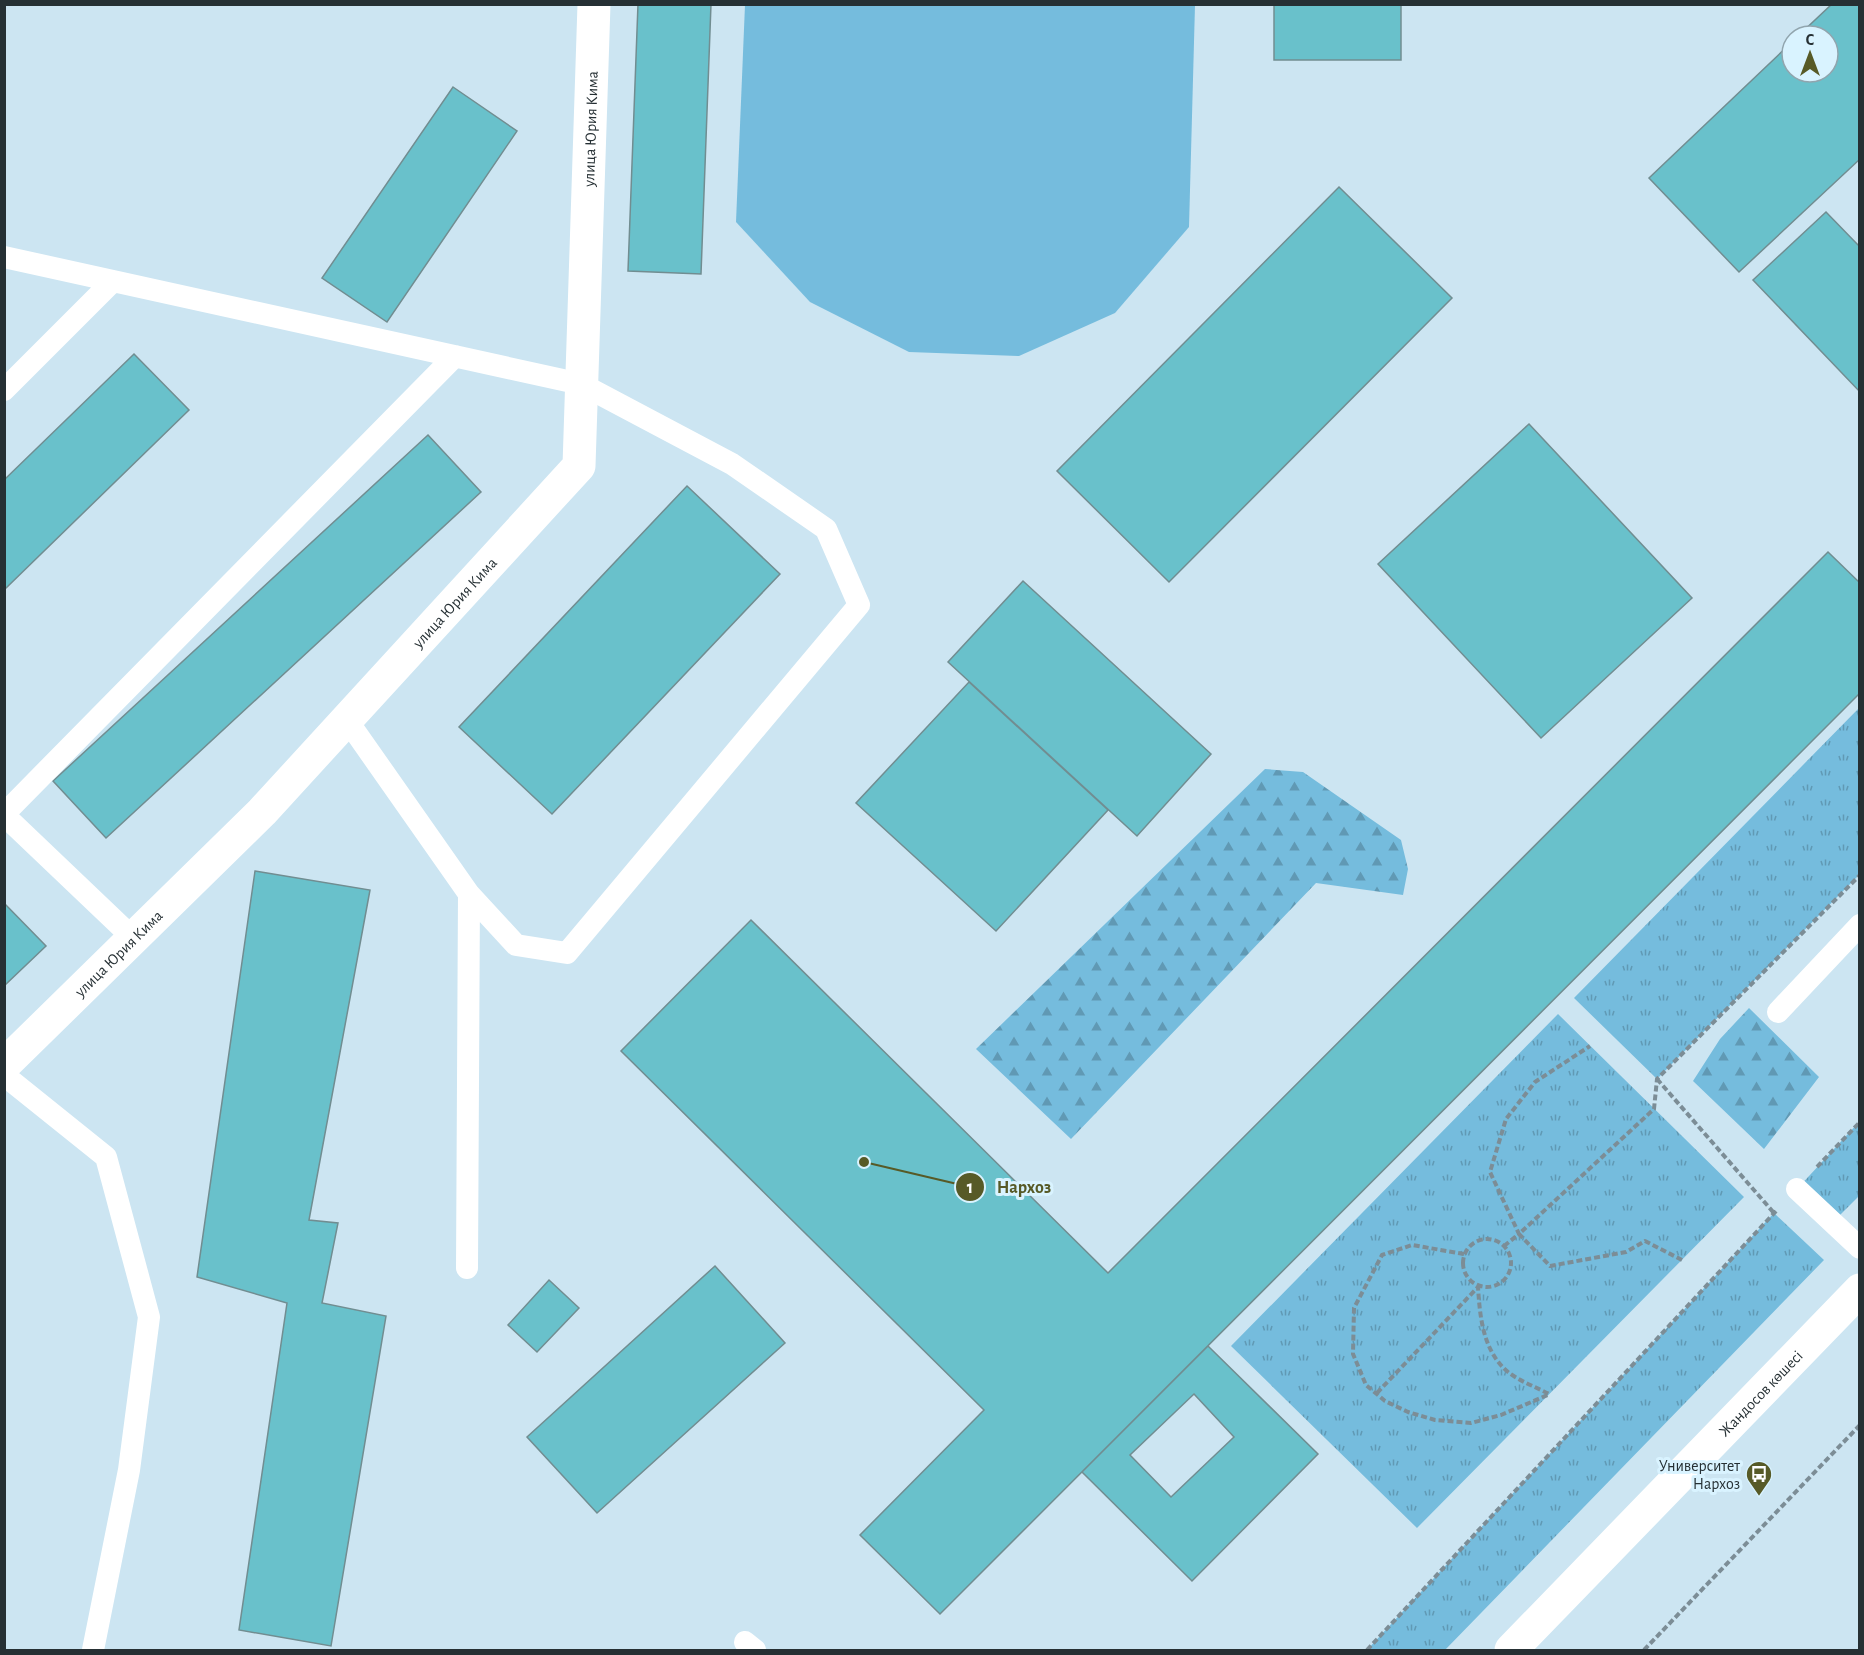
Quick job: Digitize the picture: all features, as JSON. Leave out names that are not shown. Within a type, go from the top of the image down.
[{"type":"street","name":"улица Юрия Кима","points":[[4,1065],[262,812],[579,466],[594,4]]},
{"type":"street","name":"Жандосов көшесі","points":[[1511,1650],[1855,1304]]},
{"type":"lane","points":[[4,257],[581,384],[732,464],[826,529],[859,604],[567,953],[516,945],[469,894],[347,720]]},
{"type":"lane","points":[[4,390],[113,281]]},
{"type":"lane","points":[[134,939],[4,815],[455,356]]},
{"type":"lane","points":[[467,1268],[469,894]]},
{"type":"lane","points":[[1778,1012],[1860,925]]},
{"type":"lane","points":[[4,1075],[106,1157],[149,1317],[129,1470],[93,1650]]},
{"type":"lane","points":[[1797,1189],[1860,1248]]},
{"type":"path","points":[[1504,1246],[1654,1108],[1657,1079],[1860,875]]},
{"type":"path","points":[[1590,1046],[1535,1082],[1506,1119],[1490,1172],[1519,1234],[1550,1266],[1626,1252],[1645,1241],[1682,1260]]},
{"type":"path","points":[[1657,1079],[1774,1213]]},
{"type":"path","points":[[1367,1650],[1860,1122]]},
{"type":"path","points":[[1482,1239],[1497,1241],[1504,1246],[1511,1261],[1508,1277],[1494,1287],[1478,1287],[1466,1277],[1462,1261],[1464,1254],[1468,1247],[1482,1239]]},
{"type":"path","points":[[1464,1254],[1412,1245],[1382,1255],[1354,1308],[1353,1354],[1366,1385],[1385,1401],[1407,1412],[1436,1420],[1472,1424],[1501,1415],[1550,1394],[1509,1373],[1491,1354],[1481,1324],[1478,1287]]},
{"type":"path","points":[[1377,1393],[1478,1287]]},
{"type":"path","points":[[1644,1650],[1860,1425]]},
{"type":"green space","points":[[745,5],[1195,5],[1189,227],[1115,313],[1019,356],[909,352],[810,302],[736,222]]},
{"type":"green space","points":[[1859,708],[1859,875],[1657,1079],[1574,998]]},
{"type":"green space","points":[[1265,769],[1303,772],[1401,840],[1408,869],[1403,895],[1316,883],[1071,1139],[976,1049]]},
{"type":"green space","points":[[1749,1008],[1819,1077],[1764,1149],[1693,1081],[1720,1039]]},
{"type":"green space","points":[[1558,1014],[1744,1197],[1417,1528],[1231,1346]]},
{"type":"green space","points":[[1859,1122],[1859,1196],[1832,1223],[1797,1189]]},
{"type":"green space","points":[[1774,1213],[1824,1260],[1445,1650],[1367,1650]]},
{"type":"building","points":[[638,4],[711,4],[701,274],[628,271]]},
{"type":"building","points":[[1274,4],[1401,4],[1401,60],[1274,60]]},
{"type":"building","points":[[1832,4],[1860,4],[1860,159],[1739,272],[1649,178],[1780,53],[1780,84],[1840,84],[1840,24],[1811,24]]},
{"type":"building","points":[[453,87],[517,131],[387,322],[322,278]]},
{"type":"building","points":[[1339,187],[1452,298],[1169,582],[1057,471]]},
{"type":"building","points":[[1826,212],[1860,247],[1860,392],[1753,280]]},
{"type":"building","points":[[134,354],[189,410],[4,590],[4,480]]},
{"type":"building","points":[[1529,424],[1692,598],[1541,738],[1378,564]]},
{"type":"building","points":[[428,435],[481,492],[106,838],[53,781]]},
{"type":"building","points":[[687,486],[780,574],[552,814],[459,727]]},
{"type":"building","points":[[1828,552],[1860,583],[1860,693],[940,1614],[860,1535],[984,1410],[621,1051],[751,920],[1108,1273]]},
{"type":"building","points":[[1023,581],[1211,754],[1137,836],[948,662]]},
{"type":"building","points":[[969,682],[1108,810],[996,931],[856,803]]},
{"type":"building","points":[[255,871],[370,890],[309,1220],[338,1223],[322,1303],[386,1316],[331,1646],[239,1630],[287,1303],[197,1277]]},
{"type":"building","points":[[4,903],[46,946],[4,986]]},
{"type":"building","points":[[715,1266],[785,1343],[597,1513],[527,1437]]},
{"type":"building","points":[[549,1280],[579,1308],[537,1352],[508,1325]]},
{"type":"building","points":[[1208,1346],[1318,1454],[1192,1581],[1082,1472]],"holes":[[[1194,1394],[1234,1437],[1171,1497],[1130,1455]]]},
{"type":"place","name":"Нархоз","points":[[864,1162]]},
{"type":"place","name":"Университет Нархоз","points":[[1759,1497]]}]
